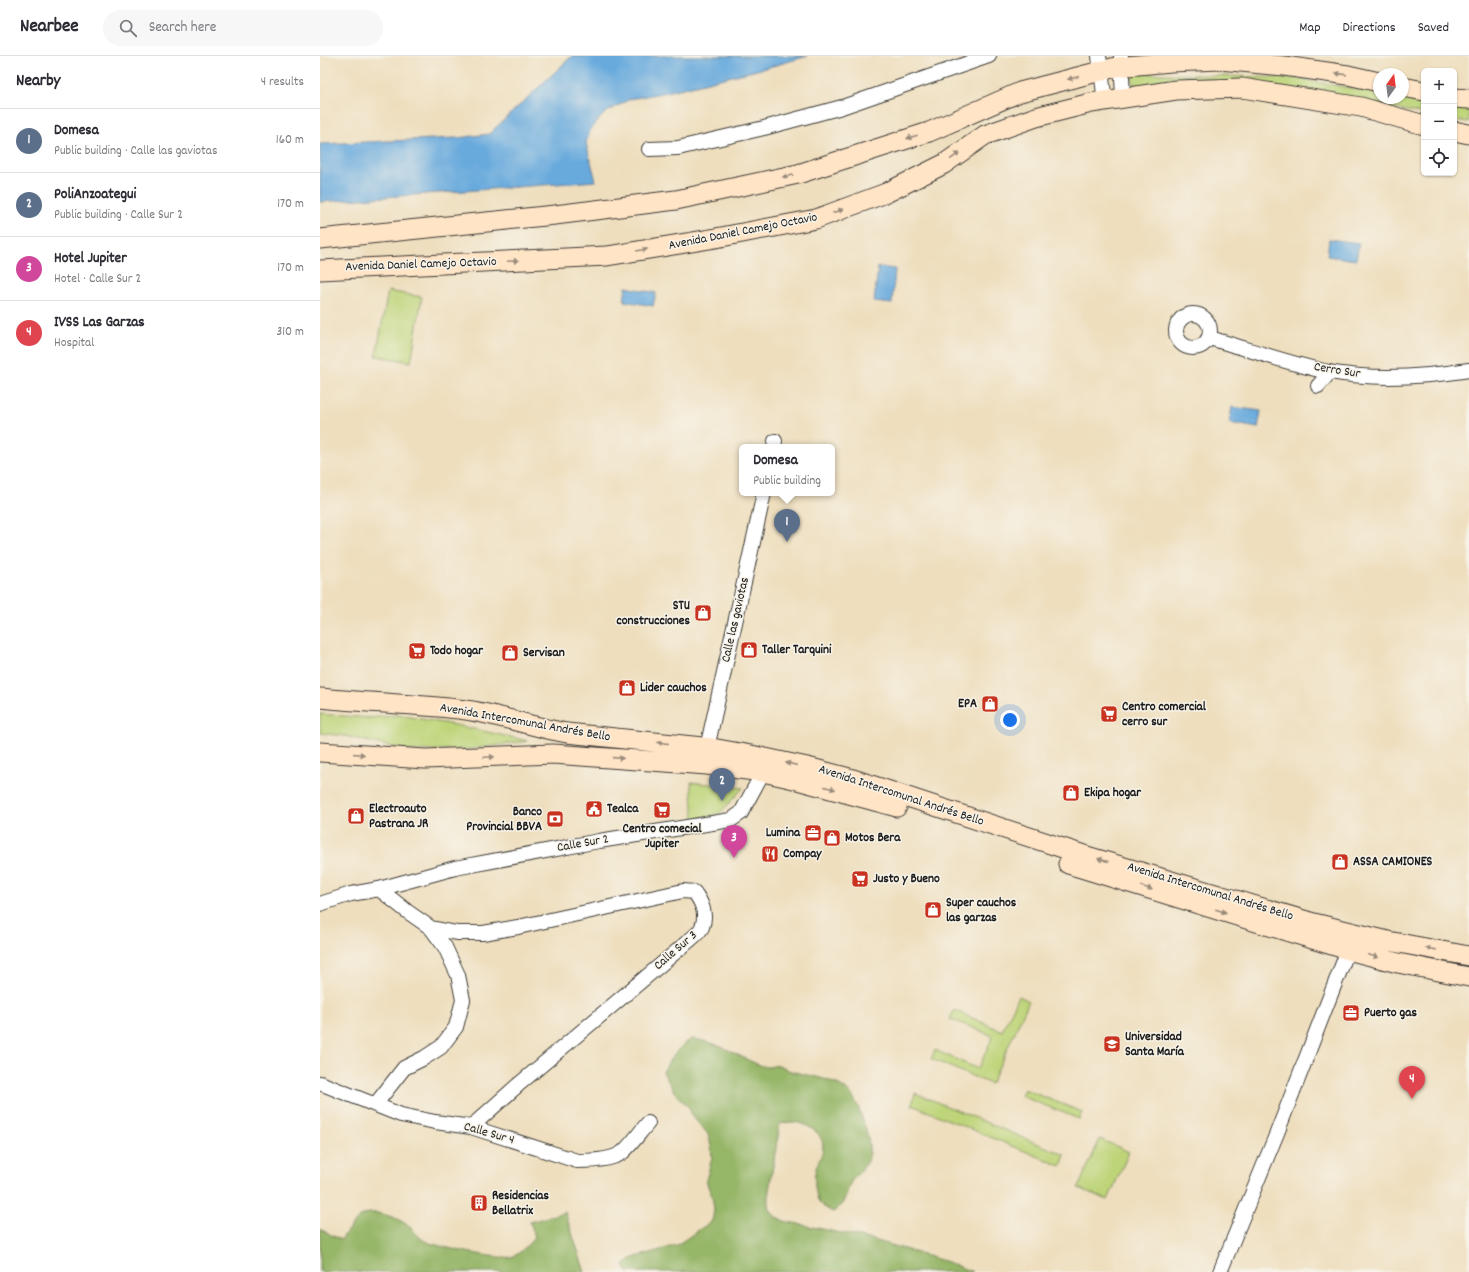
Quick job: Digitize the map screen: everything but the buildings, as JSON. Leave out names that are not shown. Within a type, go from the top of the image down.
[{"type":"main road","points":[[320,239],[555,215],[676,200],[798,174],[929,132],[1020,92],[1100,64],[1122,61],[1171,62],[1220,60],[1284,66],[1348,75],[1373,81]]},
{"type":"main road","name":"Avenida Daniel Camejo Octavio","points":[[320,270],[607,256],[716,238],[816,219],[886,193],[944,164],[984,135],[1036,117],[1104,101],[1176,90],[1242,88],[1361,107],[1421,124]]},
{"type":"main road","points":[[1409,88],[1421,90]]},
{"type":"main road","points":[[1457,98],[1469,100]]},
{"type":"main road","points":[[1457,132],[1469,134]]},
{"type":"main road","name":"Avenida Intercomunal Andrés Bello","points":[[320,698],[467,710],[494,715],[538,728],[567,733],[707,748],[784,762],[853,779],[1087,856],[1314,923],[1388,941],[1469,956]]},
{"type":"main road","name":"Avenida Intercomunal Andrés Bello","points":[[320,752],[424,759],[490,757],[524,754],[578,755],[708,764],[763,772],[801,780],[882,802],[931,817],[1059,861],[1348,950],[1398,963],[1469,977]]},
{"type":"street","points":[[649,149],[678,148],[842,108],[988,56]]},
{"type":"street","points":[[1122,61],[1123,98]]},
{"type":"street","points":[[1100,64],[1104,101]]},
{"type":"street","name":"Cerro Sur","points":[[1209,338],[1330,372],[1411,377],[1469,370]]},
{"type":"street","points":[[1318,386],[1330,372]]},
{"type":"street","name":"Calle las gaviotas","points":[[707,748],[763,496]]},
{"type":"street","name":"Calle Sur 2","points":[[320,904],[351,894],[379,889],[455,868],[599,841],[730,820],[741,813],[763,772]]},
{"type":"street","points":[[375,1105],[404,1068],[441,1047],[456,1027],[463,1000],[458,975],[445,947],[431,928],[379,889]]},
{"type":"street","name":"Calle Sur 3","points":[[431,928],[457,933],[483,933],[518,927],[683,891],[694,892],[701,901],[704,914],[702,928],[684,945],[518,1084],[471,1127]]},
{"type":"street","points":[[1220,1272],[1277,1133],[1348,950]]},
{"type":"street","name":"Calle Sur 4","points":[[320,1084],[401,1115],[471,1127],[577,1161],[590,1161],[607,1158],[622,1153],[648,1123]]},
{"type":"green space","points":[[1132,73],[1294,78],[1373,92],[1373,104],[1409,104],[1409,98],[1421,100],[1421,113],[1264,86],[1133,88]]},
{"type":"green space","points":[[1457,107],[1469,109],[1469,122],[1457,120]]},
{"type":"green space","points":[[388,291],[422,297],[411,362],[376,356]]},
{"type":"green space","points":[[320,714],[368,718],[400,715],[528,741],[470,749],[410,751],[345,736],[320,733]]},
{"type":"green space","points":[[691,782],[743,788],[719,814],[694,820]]},
{"type":"green space","points":[[1019,996],[1029,1001],[991,1084],[931,1059],[935,1050],[978,1069],[993,1036],[950,1019],[954,1010],[1002,1031]]},
{"type":"green space","points":[[692,1039],[719,1046],[762,1066],[768,1067],[778,1065],[791,1071],[824,1079],[840,1085],[852,1096],[858,1106],[867,1135],[869,1146],[868,1158],[863,1168],[850,1184],[842,1204],[833,1212],[822,1205],[818,1199],[815,1186],[815,1172],[823,1147],[820,1136],[808,1126],[802,1124],[792,1122],[780,1124],[768,1196],[769,1209],[776,1217],[784,1221],[874,1240],[944,1261],[973,1272],[627,1272],[624,1264],[633,1258],[677,1245],[712,1221],[714,1211],[713,1201],[706,1180],[712,1158],[708,1134],[693,1117],[689,1108],[675,1093],[663,1072],[675,1053]]},
{"type":"green space","points":[[1024,1089],[1082,1112],[1079,1119],[1021,1096]]},
{"type":"green space","points":[[915,1093],[1065,1155],[1061,1166],[912,1105]]},
{"type":"green space","points":[[1100,1139],[1129,1152],[1108,1200],[1078,1188]]},
{"type":"green space","points":[[565,1212],[585,1272],[320,1272],[320,1229],[341,1240],[357,1220],[368,1213],[387,1215],[400,1220],[427,1242],[456,1250],[495,1257],[511,1257],[518,1254],[535,1237],[530,1222]]},
{"type":"water","points":[[572,56],[808,56],[667,92],[630,99],[605,113],[591,128],[586,143],[596,181],[320,202],[320,144],[457,138],[489,134]]},
{"type":"water","points":[[1329,239],[1359,243],[1356,260],[1327,256]]},
{"type":"water","points":[[878,267],[895,269],[892,304],[874,302]]},
{"type":"water","points":[[626,287],[656,293],[653,306],[624,301]]},
{"type":"water","points":[[1232,407],[1261,411],[1258,428],[1229,423]]},
{"type":"place","name":"Domesa","points":[[787,542]]},
{"type":"place","name":"STU construcciones","points":[[703,613]]},
{"type":"place","name":"Taller Tarquini","points":[[749,650]]},
{"type":"place","name":"Todo hogar","points":[[417,651]]},
{"type":"place","name":"Servisan","points":[[510,653]]},
{"type":"place","name":"Lider cauchos","points":[[627,688]]},
{"type":"place","name":"EPA","points":[[990,704]]},
{"type":"place","name":"Centro comercial cerro sur","points":[[1109,714]]},
{"type":"place","name":"Ekipa hogar","points":[[1071,793]]},
{"type":"place","name":"PoliAnzoategui","points":[[722,801]]},
{"type":"place","name":"Tealca","points":[[594,809]]},
{"type":"place","name":"Centro comecial Jupiter","points":[[662,810]]},
{"type":"place","name":"Electroauto Pastrana JR","points":[[356,816]]},
{"type":"place","name":"Banco Provincial BBVA","points":[[555,819]]},
{"type":"place","name":"Lumina","points":[[813,833]]},
{"type":"place","name":"Motos Bera","points":[[832,838]]},
{"type":"place","name":"Compay","points":[[770,854]]},
{"type":"place","name":"Hotel Jupiter","points":[[734,858]]},
{"type":"place","name":"ASSA CAMIONES","points":[[1340,862]]},
{"type":"place","name":"Justo y Bueno","points":[[860,879]]},
{"type":"place","name":"Super cauchos las garzas","points":[[933,910]]},
{"type":"place","name":"Puerto gas","points":[[1351,1013]]},
{"type":"place","name":"Universidad Santa María","points":[[1112,1044]]},
{"type":"place","name":"IVSS Las Garzas","points":[[1412,1099]]},
{"type":"place","name":"Residencias Bellatrix","points":[[479,1203]]}]
